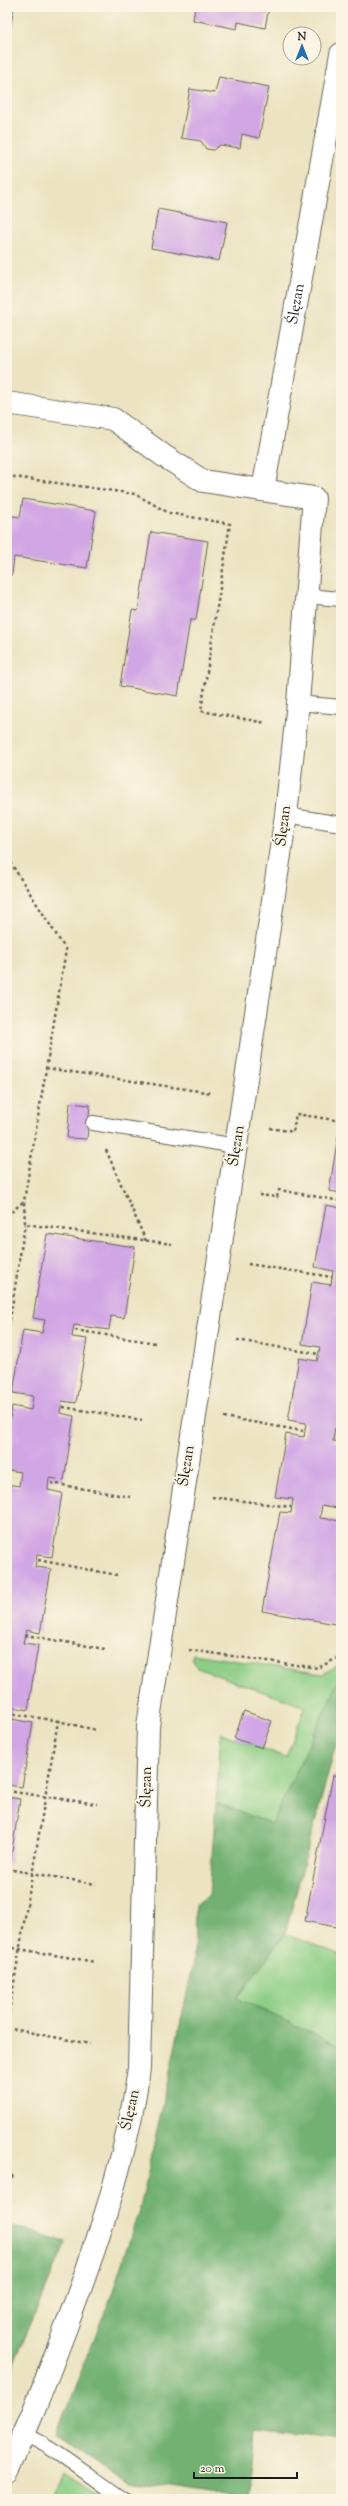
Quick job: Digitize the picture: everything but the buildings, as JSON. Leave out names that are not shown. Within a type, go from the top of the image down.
[{"type":"street","name":"Ślęzan","points":[[263,490],[335,119],[341,54]]},
{"type":"street","name":"Ślęzan","points":[[7,403],[113,419],[164,456],[203,481],[314,498],[298,703],[286,815],[148,1726],[140,2045],[135,2100],[99,2241],[24,2434],[7,2470]]},
{"type":"lane","points":[[306,596],[341,599]]},
{"type":"lane","points":[[298,703],[341,706]]},
{"type":"lane","points":[[286,815],[341,824]]},
{"type":"lane","points":[[93,1123],[237,1146]]},
{"type":"lane","points":[[24,2434],[63,2454],[92,2478],[123,2499]]},
{"type":"path","points":[[7,476],[135,494],[169,513],[230,524],[201,711],[266,722],[265,728]]},
{"type":"path","points":[[7,857],[66,950],[24,1201],[25,1224],[7,1338]]},
{"type":"path","points":[[46,1068],[212,1093]]},
{"type":"path","points":[[270,1128],[292,1132],[296,1114],[341,1121]]},
{"type":"path","points":[[93,1123],[146,1241]]},
{"type":"path","points":[[259,1195],[278,1197],[279,1190],[341,1201]]},
{"type":"path","points":[[7,1216],[24,1201]]},
{"type":"path","points":[[25,1224],[172,1244]]},
{"type":"path","points":[[248,1264],[332,1277]]},
{"type":"path","points":[[75,1330],[155,1343]]},
{"type":"path","points":[[237,1340],[318,1354]]},
{"type":"path","points":[[63,1407],[142,1420]]},
{"type":"path","points":[[224,1417],[303,1430]]},
{"type":"path","points":[[50,1483],[130,1497]]},
{"type":"path","points":[[212,1497],[291,1507]]},
{"type":"path","points":[[38,1560],[118,1575]]},
{"type":"path","points":[[25,1635],[105,1649]]},
{"type":"path","points":[[187,1649],[318,1668],[341,1656]]},
{"type":"path","points":[[14,1714],[58,1721],[96,1730]]},
{"type":"path","points":[[7,2024],[58,1721]]},
{"type":"path","points":[[7,1791],[45,1798],[96,1804]]},
{"type":"path","points":[[7,1869],[96,1884]]},
{"type":"path","points":[[7,1947],[95,1962]]},
{"type":"path","points":[[7,2028],[90,2044]]},
{"type":"path","points":[[7,2164],[13,2178]]},
{"type":"green space","points":[[193,1654],[322,1674],[341,1664],[341,1683],[338,1682],[272,1824],[216,1803],[221,1733],[286,1757],[305,1707],[197,1668],[192,1657]]},
{"type":"green space","points":[[338,1682],[341,1683],[341,1725],[285,1934],[237,1998],[341,2047],[341,2440],[255,2430],[248,2498],[128,2481],[56,2434],[111,2297],[141,2204],[194,1961],[195,1906],[209,1896],[216,1803],[272,1824]]},
{"type":"green space","points":[[285,1934],[341,1955],[341,2047],[237,1999]]},
{"type":"green space","points":[[7,2224],[66,2242],[7,2379]]},
{"type":"green space","points":[[63,2473],[101,2499],[52,2499]]}]
